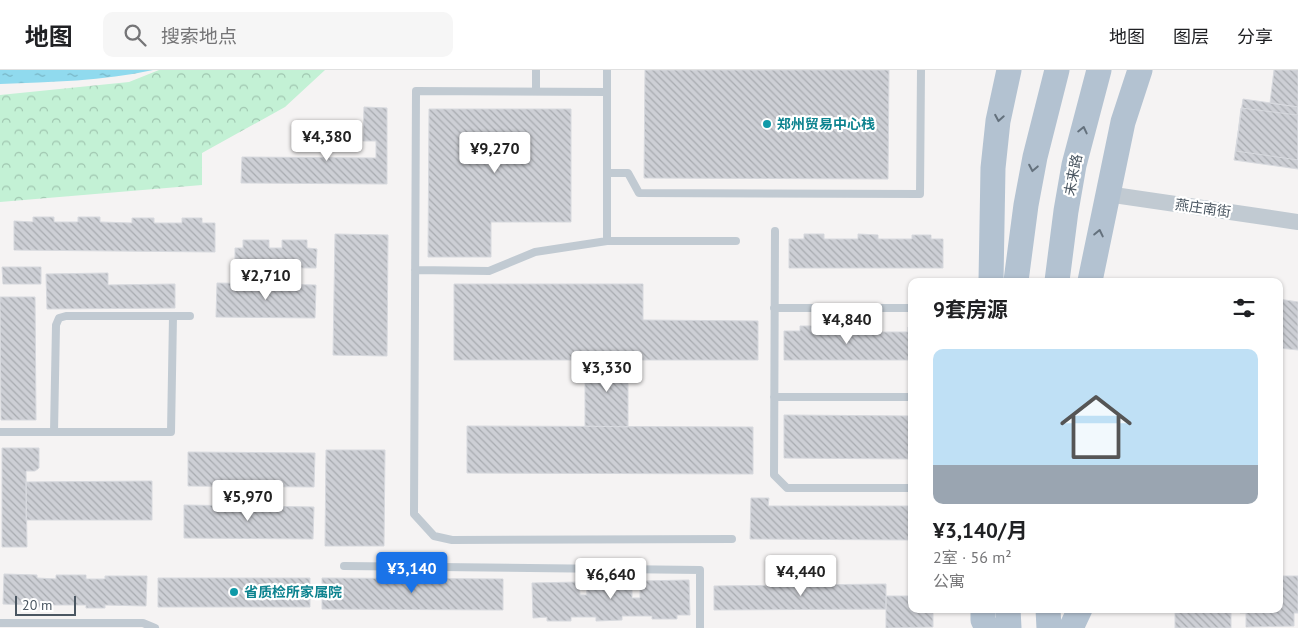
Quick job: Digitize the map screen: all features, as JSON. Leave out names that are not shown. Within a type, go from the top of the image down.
[{"type":"main road","points":[[991,278],[993,168],[998,121],[1009,70]]},
{"type":"main road","points":[[1016,278],[1026,205],[1035,157],[1057,70]]},
{"type":"main road","name":"未来路","points":[[1057,278],[1074,165],[1099,70]]},
{"type":"main road","points":[[1091,278],[1123,122],[1140,70]]},
{"type":"main road","points":[[983,613],[983,620],[987,628]]},
{"type":"main road","points":[[1008,613],[1009,628]]},
{"type":"main road","points":[[1048,613],[1049,628]]},
{"type":"main road","points":[[1071,628],[1078,613]]},
{"type":"street","name":"燕庄南街","points":[[1108,194],[1298,222]]},
{"type":"lane","points":[[536,70],[536,91]]},
{"type":"lane","points":[[607,70],[607,241]]},
{"type":"lane","points":[[607,172],[628,172],[639,193],[920,194],[921,70]]},
{"type":"lane","points":[[607,92],[416,91],[414,514],[434,536],[452,540],[732,539]]},
{"type":"lane","points":[[775,231],[774,475],[787,488],[908,488]]},
{"type":"lane","points":[[415,270],[490,271],[536,252],[607,241],[736,242]]},
{"type":"lane","points":[[774,308],[908,308]]},
{"type":"lane","points":[[54,432],[56,325],[59,318],[66,316],[190,316]]},
{"type":"lane","points":[[0,432],[171,432],[173,316]]},
{"type":"lane","points":[[774,397],[908,398]]},
{"type":"lane","points":[[344,566],[700,570],[700,628]]},
{"type":"lane","points":[[0,623],[143,623],[155,628]]},
{"type":"green space","points":[[159,70],[325,70],[285,107],[202,153],[202,185],[0,202],[0,95],[129,82]]},
{"type":"water","points":[[0,70],[153,70],[96,79],[0,84]]},
{"type":"building","name":"郑州贸易中心栈","points":[[645,70],[889,70],[888,179],[644,178]]},
{"type":"building","points":[[1274,70],[1298,70],[1298,107],[1270,103]]},
{"type":"building","points":[[1243,99],[1298,107],[1298,169],[1234,160]]},
{"type":"building","points":[[364,107],[387,108],[387,184],[241,183],[242,157],[376,158],[376,141],[363,141]]},
{"type":"building","points":[[1298,107],[1298,160],[1236,151],[1241,108],[1297,115]]},
{"type":"building","points":[[429,109],[571,109],[571,222],[491,222],[491,257],[428,257]]},
{"type":"building","points":[[33,217],[54,217],[54,222],[78,222],[78,217],[100,217],[100,222],[132,223],[132,218],[154,218],[154,223],[182,223],[182,218],[202,218],[202,223],[215,223],[215,252],[14,250],[14,221],[33,222]]},
{"type":"building","points":[[335,234],[388,235],[387,356],[333,355]]},
{"type":"building","points":[[804,234],[824,234],[824,239],[858,239],[858,234],[878,235],[878,239],[912,239],[912,235],[931,235],[931,239],[943,239],[943,268],[789,268],[789,239],[804,239]]},
{"type":"building","points":[[243,240],[269,240],[269,248],[282,248],[282,240],[307,240],[307,248],[317,249],[316,268],[235,267],[235,248],[243,248]]},
{"type":"building","points":[[2,267],[41,267],[41,284],[3,284]]},
{"type":"building","points":[[108,273],[108,285],[175,284],[175,308],[47,309],[46,274]]},
{"type":"building","points":[[217,283],[316,285],[315,318],[216,317]]},
{"type":"building","points":[[454,284],[643,284],[643,320],[758,321],[758,360],[454,360]]},
{"type":"building","points":[[0,297],[35,297],[36,420],[1,420]]},
{"type":"building","points":[[1283,300],[1298,302],[1298,350],[1283,348]]},
{"type":"building","points":[[800,326],[820,326],[820,331],[854,331],[854,327],[874,327],[874,332],[908,332],[908,360],[784,360],[784,331],[800,331]]},
{"type":"building","points":[[585,360],[628,360],[628,427],[585,426]]},
{"type":"building","points":[[784,415],[908,416],[908,459],[784,458]]},
{"type":"building","points":[[467,426],[753,427],[753,474],[467,473]]},
{"type":"building","points":[[2,448],[39,448],[39,468],[35,471],[26,471],[27,547],[2,547]]},
{"type":"building","points":[[326,450],[385,450],[384,546],[325,546]]},
{"type":"building","points":[[188,452],[315,453],[314,487],[188,486]]},
{"type":"building","points":[[152,481],[152,520],[26,520],[26,482]]},
{"type":"building","points":[[751,498],[769,498],[768,506],[908,506],[908,540],[750,539]]},
{"type":"building","points":[[184,505],[314,507],[313,539],[184,538]]},
{"type":"building","points":[[4,574],[37,575],[37,578],[56,579],[56,575],[86,575],[86,579],[105,579],[105,576],[147,576],[146,606],[105,605],[105,608],[86,608],[86,605],[35,607],[35,605],[3,604]]},
{"type":"building","points":[[1283,576],[1298,576],[1298,613],[1294,613],[1294,626],[1246,627],[1246,613],[1283,613]]},
{"type":"building","name":"省质检所家属院","points":[[158,578],[310,578],[310,607],[158,607]]},
{"type":"building","points":[[322,578],[503,579],[503,610],[322,609]]},
{"type":"building","points":[[689,580],[690,615],[677,615],[677,619],[652,619],[652,616],[622,616],[622,620],[596,621],[596,617],[571,617],[571,621],[547,621],[547,617],[533,618],[532,583],[579,582],[580,595],[587,595],[586,582],[632,581],[632,598],[640,598],[640,581]]},
{"type":"building","points":[[886,584],[886,609],[714,610],[714,586]]},
{"type":"building","points":[[886,596],[908,596],[908,613],[933,613],[933,627],[886,628]]},
{"type":"building","points":[[1175,613],[1231,613],[1231,628],[1175,628]]},
{"type":"place","name":"郑州贸易中心栈","points":[[767,124]]},
{"type":"place","name":"省质检所家属院","points":[[234,592]]}]
